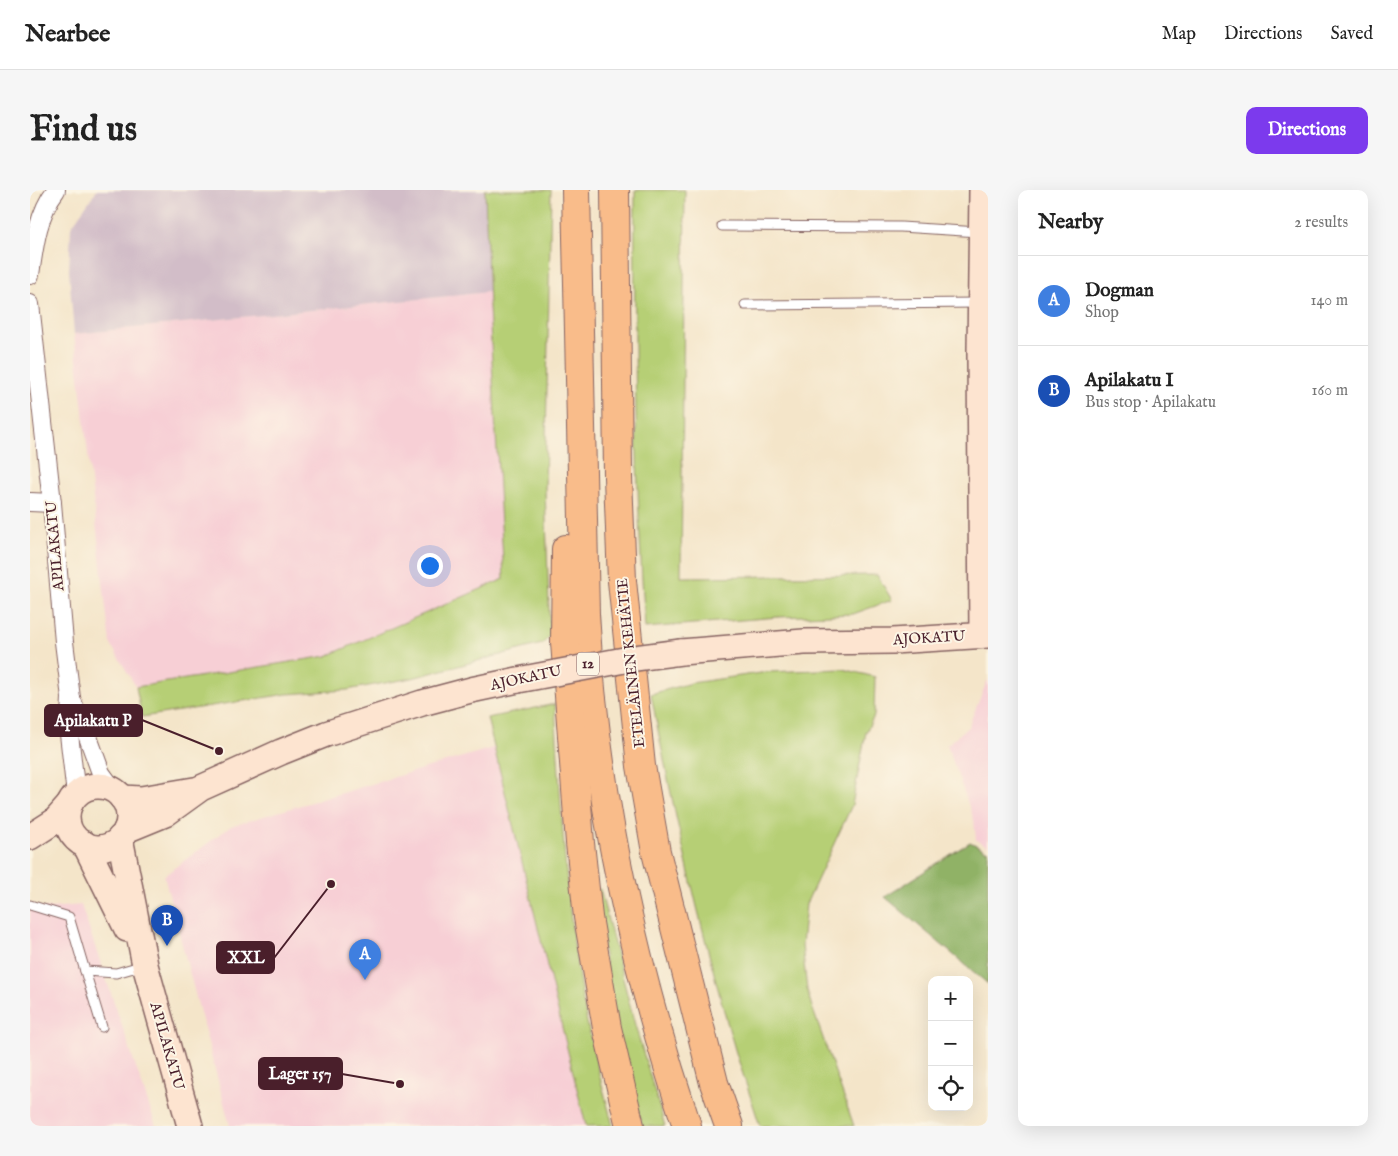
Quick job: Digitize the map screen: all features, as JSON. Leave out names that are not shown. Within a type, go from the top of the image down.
[{"type":"highway","points":[[576,190],[565,577],[565,642],[580,843],[588,917],[607,1028],[630,1126]]},
{"type":"highway","name":"12","points":[[576,190],[585,614],[588,673],[612,835],[628,910],[655,1019],[687,1126]]},
{"type":"highway","name":"ETELÄINEN KEHÄTIE","points":[[615,190],[618,477],[622,572],[641,766],[656,852],[714,1083],[729,1126]]},
{"type":"street","points":[[30,275],[35,238],[50,197],[56,190]]},
{"type":"street","points":[[982,190],[980,590],[985,635]]},
{"type":"street","name":"APILAKATU","points":[[30,304],[52,503],[70,698],[69,734],[73,800]]},
{"type":"street","points":[[30,502],[52,503]]},
{"type":"street","name":"AJOKATU","points":[[123,834],[165,814],[201,788],[281,752],[326,734],[422,703],[471,690],[635,658],[681,652],[804,642],[893,641],[985,635]]},
{"type":"street","name":"APILAKATU","points":[[70,698],[88,737],[101,774],[117,793]]},
{"type":"street","points":[[30,837],[55,821],[84,789],[92,786],[117,793],[127,806],[129,814],[123,834],[109,846],[97,848],[79,840],[30,844]]},
{"type":"street","name":"AJOKATU","points":[[117,793],[141,799],[201,788]]},
{"type":"street","points":[[73,800],[68,819],[79,840]]},
{"type":"street","name":"APILAKATU","points":[[123,834],[145,965],[190,1126]]},
{"type":"street","name":"APILAKATU","points":[[79,840],[108,889],[145,965]]},
{"type":"lane","points":[[722,226],[901,227],[981,232]]},
{"type":"lane","points":[[745,305],[981,303]]},
{"type":"lane","points":[[30,905],[69,917],[102,1027]]},
{"type":"lane","points":[[85,970],[116,973],[145,965]]},
{"type":"shaded area","points":[[97,190],[485,190],[488,292],[74,334],[69,271],[71,227]]},
{"type":"shaded area","points":[[488,292],[504,579],[327,656],[136,687],[110,643],[74,334]]},
{"type":"shaded area","points":[[988,679],[988,846],[976,840],[974,820],[947,745],[968,727]]},
{"type":"shaded area","points":[[496,747],[586,1126],[230,1126],[164,876],[231,826]]},
{"type":"shaded area","points":[[81,905],[156,1126],[30,1126],[30,910]]},
{"type":"green space","points":[[485,190],[551,190],[545,489],[550,636],[542,644],[412,678],[347,690],[287,694],[142,717],[136,687],[327,656],[504,579],[489,307]]},
{"type":"green space","points":[[635,190],[685,190],[681,577],[877,575],[892,600],[853,614],[778,617],[645,628],[636,409]]},
{"type":"green space","points":[[843,669],[875,677],[874,716],[866,732],[852,805],[806,904],[802,945],[807,990],[854,1126],[760,1126],[733,1041],[696,904],[651,694],[691,683],[768,672]]},
{"type":"green space","points":[[555,704],[565,864],[574,943],[590,1035],[613,1126],[586,1126],[487,718]]},
{"type":"green space","points":[[970,842],[988,851],[988,984],[885,897]]},
{"type":"green space","points":[[600,889],[635,1025],[665,1126],[642,1126],[616,1031],[594,892]]},
{"type":"place","name":"Apilakatu P","points":[[219,751]]},
{"type":"place","name":"XXL","points":[[331,884]]},
{"type":"place","name":"Apilakatu I","points":[[167,946]]},
{"type":"place","name":"Dogman","points":[[365,980]]},
{"type":"place","name":"Lager 157","points":[[400,1084]]}]
